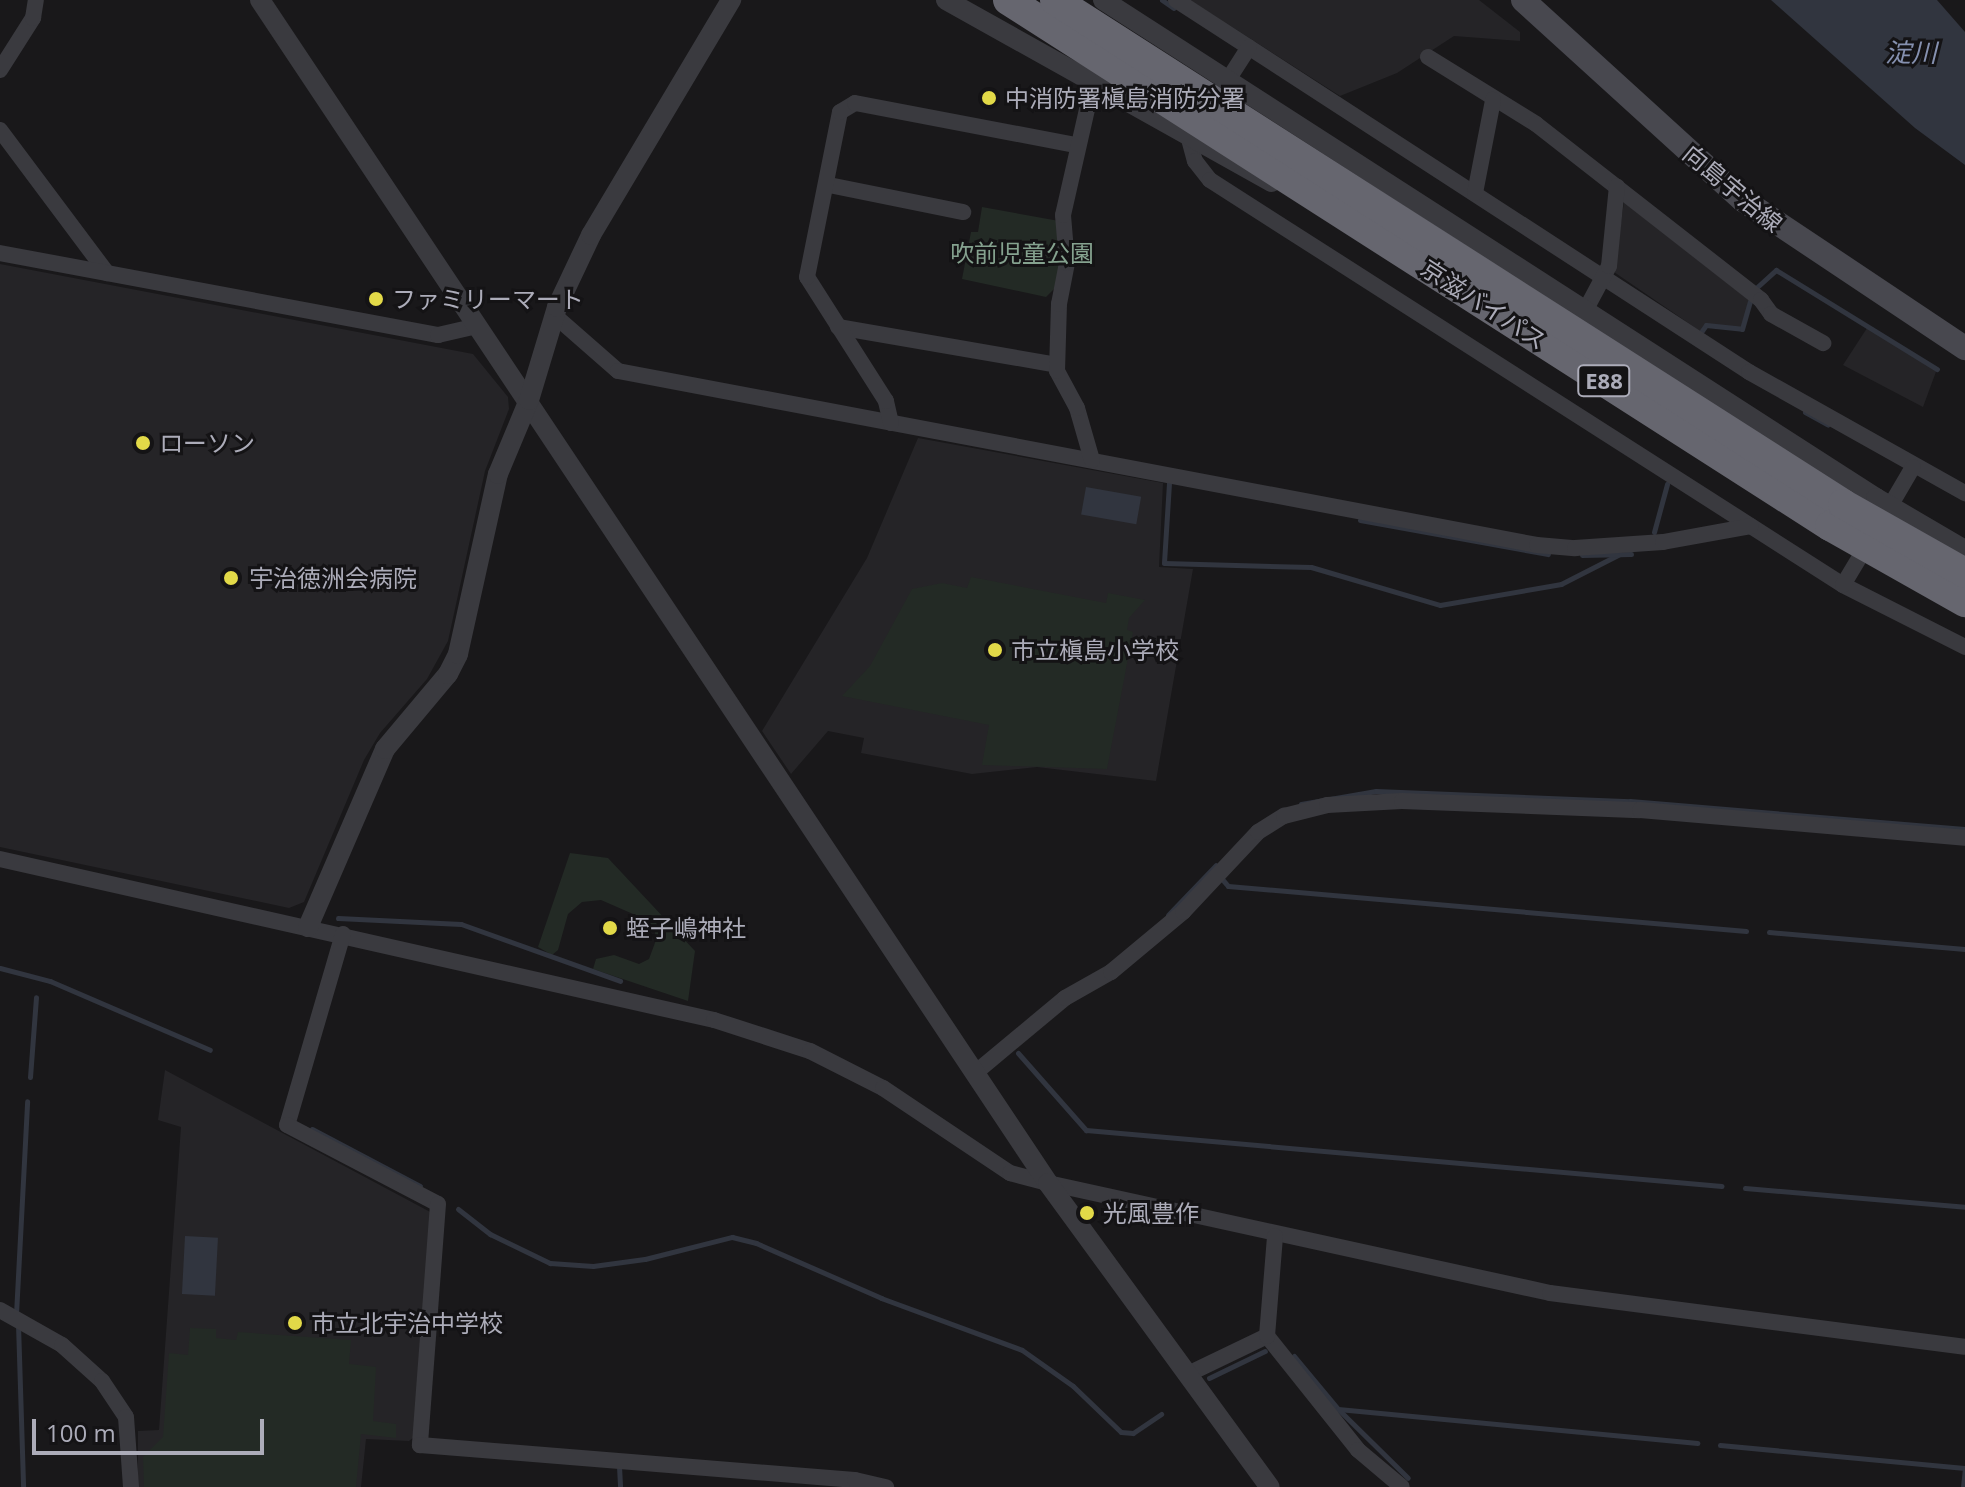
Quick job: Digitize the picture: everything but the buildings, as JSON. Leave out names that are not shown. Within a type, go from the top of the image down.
[{"type":"highway","name":"京滋バイパス","points":[[1008,0],[1830,526],[1965,602]]},
{"type":"highway","name":"京滋バイパス","points":[[1055,0],[1843,504],[1965,573]]},
{"type":"main road","name":"向島宇治線","points":[[1523,0],[1743,200],[1965,348]]},
{"type":"street","points":[[0,70],[33,18],[36,0]]},
{"type":"street","points":[[260,0],[1048,1183],[1270,1487]]},
{"type":"street","points":[[308,927],[385,749],[448,674],[458,654],[498,474],[529,400],[554,315],[591,235],[731,0]]},
{"type":"street","points":[[946,0],[1094,79],[1189,139],[1300,194],[1504,269],[1577,306]]},
{"type":"street","points":[[1103,0],[1520,264],[1577,306],[1876,498],[1965,550]]},
{"type":"street","points":[[1176,0],[1246,52],[1475,193],[1698,339],[1899,453],[1913,467],[1965,493]]},
{"type":"street","points":[[1246,52],[1189,139],[1195,161],[1210,180],[1843,585],[1965,647]]},
{"type":"street","points":[[1428,57],[1536,124],[1761,300],[1771,314],[1823,343]]},
{"type":"street","points":[[1092,460],[1077,408],[1057,365],[1067,263],[1063,215],[1076,145],[1094,79]]},
{"type":"street","points":[[1475,193],[1481,180],[1493,100]]},
{"type":"street","points":[[891,423],[886,401],[807,277],[829,185],[840,112],[855,103],[1076,145]]},
{"type":"street","points":[[0,130],[107,273]]},
{"type":"street","points":[[829,185],[963,212]]},
{"type":"street","points":[[1577,306],[1604,277],[1613,243],[1617,186]]},
{"type":"street","points":[[0,253],[438,335],[476,326]]},
{"type":"street","points":[[554,315],[618,371],[1537,545],[1575,548],[1663,542],[1751,526]]},
{"type":"street","points":[[838,327],[1057,365]]},
{"type":"street","points":[[1843,585],[1913,467]]},
{"type":"street","points":[[975,1073],[1065,998],[1111,972],[1183,912],[1258,832],[1284,816],[1327,805],[1402,801],[1640,810],[1965,838]]},
{"type":"street","points":[[0,859],[714,1020],[810,1051],[883,1088],[1010,1173],[1048,1183],[1275,1236],[1550,1293],[1965,1347]]},
{"type":"street","points":[[343,934],[287,1125],[438,1204],[420,1445],[855,1480],[886,1487]]},
{"type":"street","points":[[1275,1236],[1267,1336],[1358,1450],[1402,1487]]},
{"type":"street","points":[[10,1315],[62,1345],[110,1393],[126,1417],[131,1487]]},
{"type":"street","points":[[1186,1375],[1267,1336]]},
{"type":"shaded area","points":[[1190,0],[1479,0],[1520,32],[1520,41],[1454,36],[1397,73],[1340,96]]},
{"type":"shaded area","points":[[1624,202],[1750,301],[1742,329],[1706,325],[1700,331],[1614,272]]},
{"type":"shaded area","name":"宇治徳洲会病院","points":[[0,264],[473,354],[508,397],[509,409],[485,471],[448,641],[427,679],[380,733],[364,760],[304,902],[289,908],[0,847]]},
{"type":"shaded area","points":[[1869,325],[1937,369],[1923,407],[1843,365]]},
{"type":"shaded area","name":"市立槇島小学校","points":[[918,438],[1163,483],[1159,567],[1193,569],[1156,781],[1037,767],[972,774],[861,753],[864,738],[828,731],[791,774],[762,731],[867,558]]},
{"type":"shaded area","name":"市立北宇治中学校","points":[[165,1070],[434,1214],[414,1437],[409,1441],[366,1439],[361,1487],[138,1487],[138,1431],[159,1430],[181,1127],[158,1120]]},
{"type":"green space","name":"吹前児童公園","points":[[982,207],[1059,221],[1062,262],[1056,287],[1046,297],[962,279],[971,232],[978,232]]},
{"type":"green space","points":[[971,577],[1106,603],[1108,593],[1145,600],[1129,618],[1127,630],[1133,632],[1107,769],[982,765],[989,725],[842,696],[870,666],[912,589],[942,583],[967,588]]},
{"type":"green space","points":[[570,853],[608,858],[695,951],[688,1001],[593,969],[596,959],[614,955],[639,964],[649,959],[656,940],[655,932],[633,914],[601,900],[582,902],[568,914],[558,950],[552,955],[538,947]]},
{"type":"green space","points":[[190,1328],[216,1329],[216,1338],[236,1340],[238,1332],[351,1340],[349,1364],[376,1367],[373,1421],[396,1424],[396,1438],[361,1434],[356,1487],[144,1487],[143,1457],[163,1437],[169,1353],[188,1355]]},
{"type":"water","name":"淀川","points":[[1771,0],[1937,0],[1965,32],[1965,165],[1915,128]]},
{"type":"water","points":[[1086,487],[1141,497],[1136,524],[1081,515]]},
{"type":"water","points":[[185,1236],[218,1238],[215,1296],[182,1294]]},
{"type":"waterway","points":[[1162,0],[1174,8]]},
{"type":"waterway","points":[[1756,288],[1776,270],[1937,369]]},
{"type":"waterway","points":[[1699,335],[1706,325],[1742,329],[1750,301]]},
{"type":"waterway","points":[[1805,412],[1828,425]]},
{"type":"waterway","points":[[1169,483],[1164,563],[1311,567],[1440,605],[1561,584],[1620,554]]},
{"type":"waterway","points":[[1654,532],[1667,484]]},
{"type":"waterway","points":[[1360,520],[1548,554]]},
{"type":"waterway","points":[[1582,555],[1631,554]]},
{"type":"waterway","points":[[1301,804],[1376,791],[1630,801],[1965,829]]},
{"type":"waterway","points":[[1168,915],[1216,865]]},
{"type":"waterway","points":[[1222,879],[1228,886],[1746,931]]},
{"type":"waterway","points":[[338,918],[461,924],[620,981]]},
{"type":"waterway","points":[[1769,932],[1965,949]]},
{"type":"waterway","points":[[0,968],[50,981],[210,1050]]},
{"type":"waterway","points":[[30,1077],[36,997]]},
{"type":"waterway","points":[[1018,1053],[1086,1130],[1722,1186]]},
{"type":"waterway","points":[[16,1314],[27,1101]]},
{"type":"waterway","points":[[312,1129],[420,1186]]},
{"type":"waterway","points":[[1745,1188],[1965,1207]]},
{"type":"waterway","points":[[458,1209],[490,1234],[550,1263],[593,1266],[645,1259],[732,1237],[756,1243],[881,1298],[1022,1350],[1073,1386],[1121,1432],[1133,1433],[1161,1414]]},
{"type":"waterway","points":[[18,1324],[23,1487]]},
{"type":"waterway","points":[[1209,1378],[1265,1351]]},
{"type":"waterway","points":[[1294,1356],[1338,1409],[1697,1443]]},
{"type":"waterway","points":[[1338,1409],[1408,1478]]},
{"type":"waterway","points":[[1720,1445],[1965,1468]]},
{"type":"waterway","points":[[619,1466],[620,1487]]},
{"type":"waterway","points":[[1963,1487],[1965,1468]]},
{"type":"place","name":"中消防署槇島消防分署","points":[[989,98]]},
{"type":"place","name":"ファミリーマート","points":[[376,299]]},
{"type":"place","name":"ローソン","points":[[143,443]]},
{"type":"place","name":"宇治徳洲会病院","points":[[231,578]]},
{"type":"place","name":"市立槇島小学校","points":[[995,650]]},
{"type":"place","name":"蛭子嶋神社","points":[[610,928]]},
{"type":"place","name":"光風豊作","points":[[1087,1213]]},
{"type":"place","name":"市立北宇治中学校","points":[[295,1323]]}]
